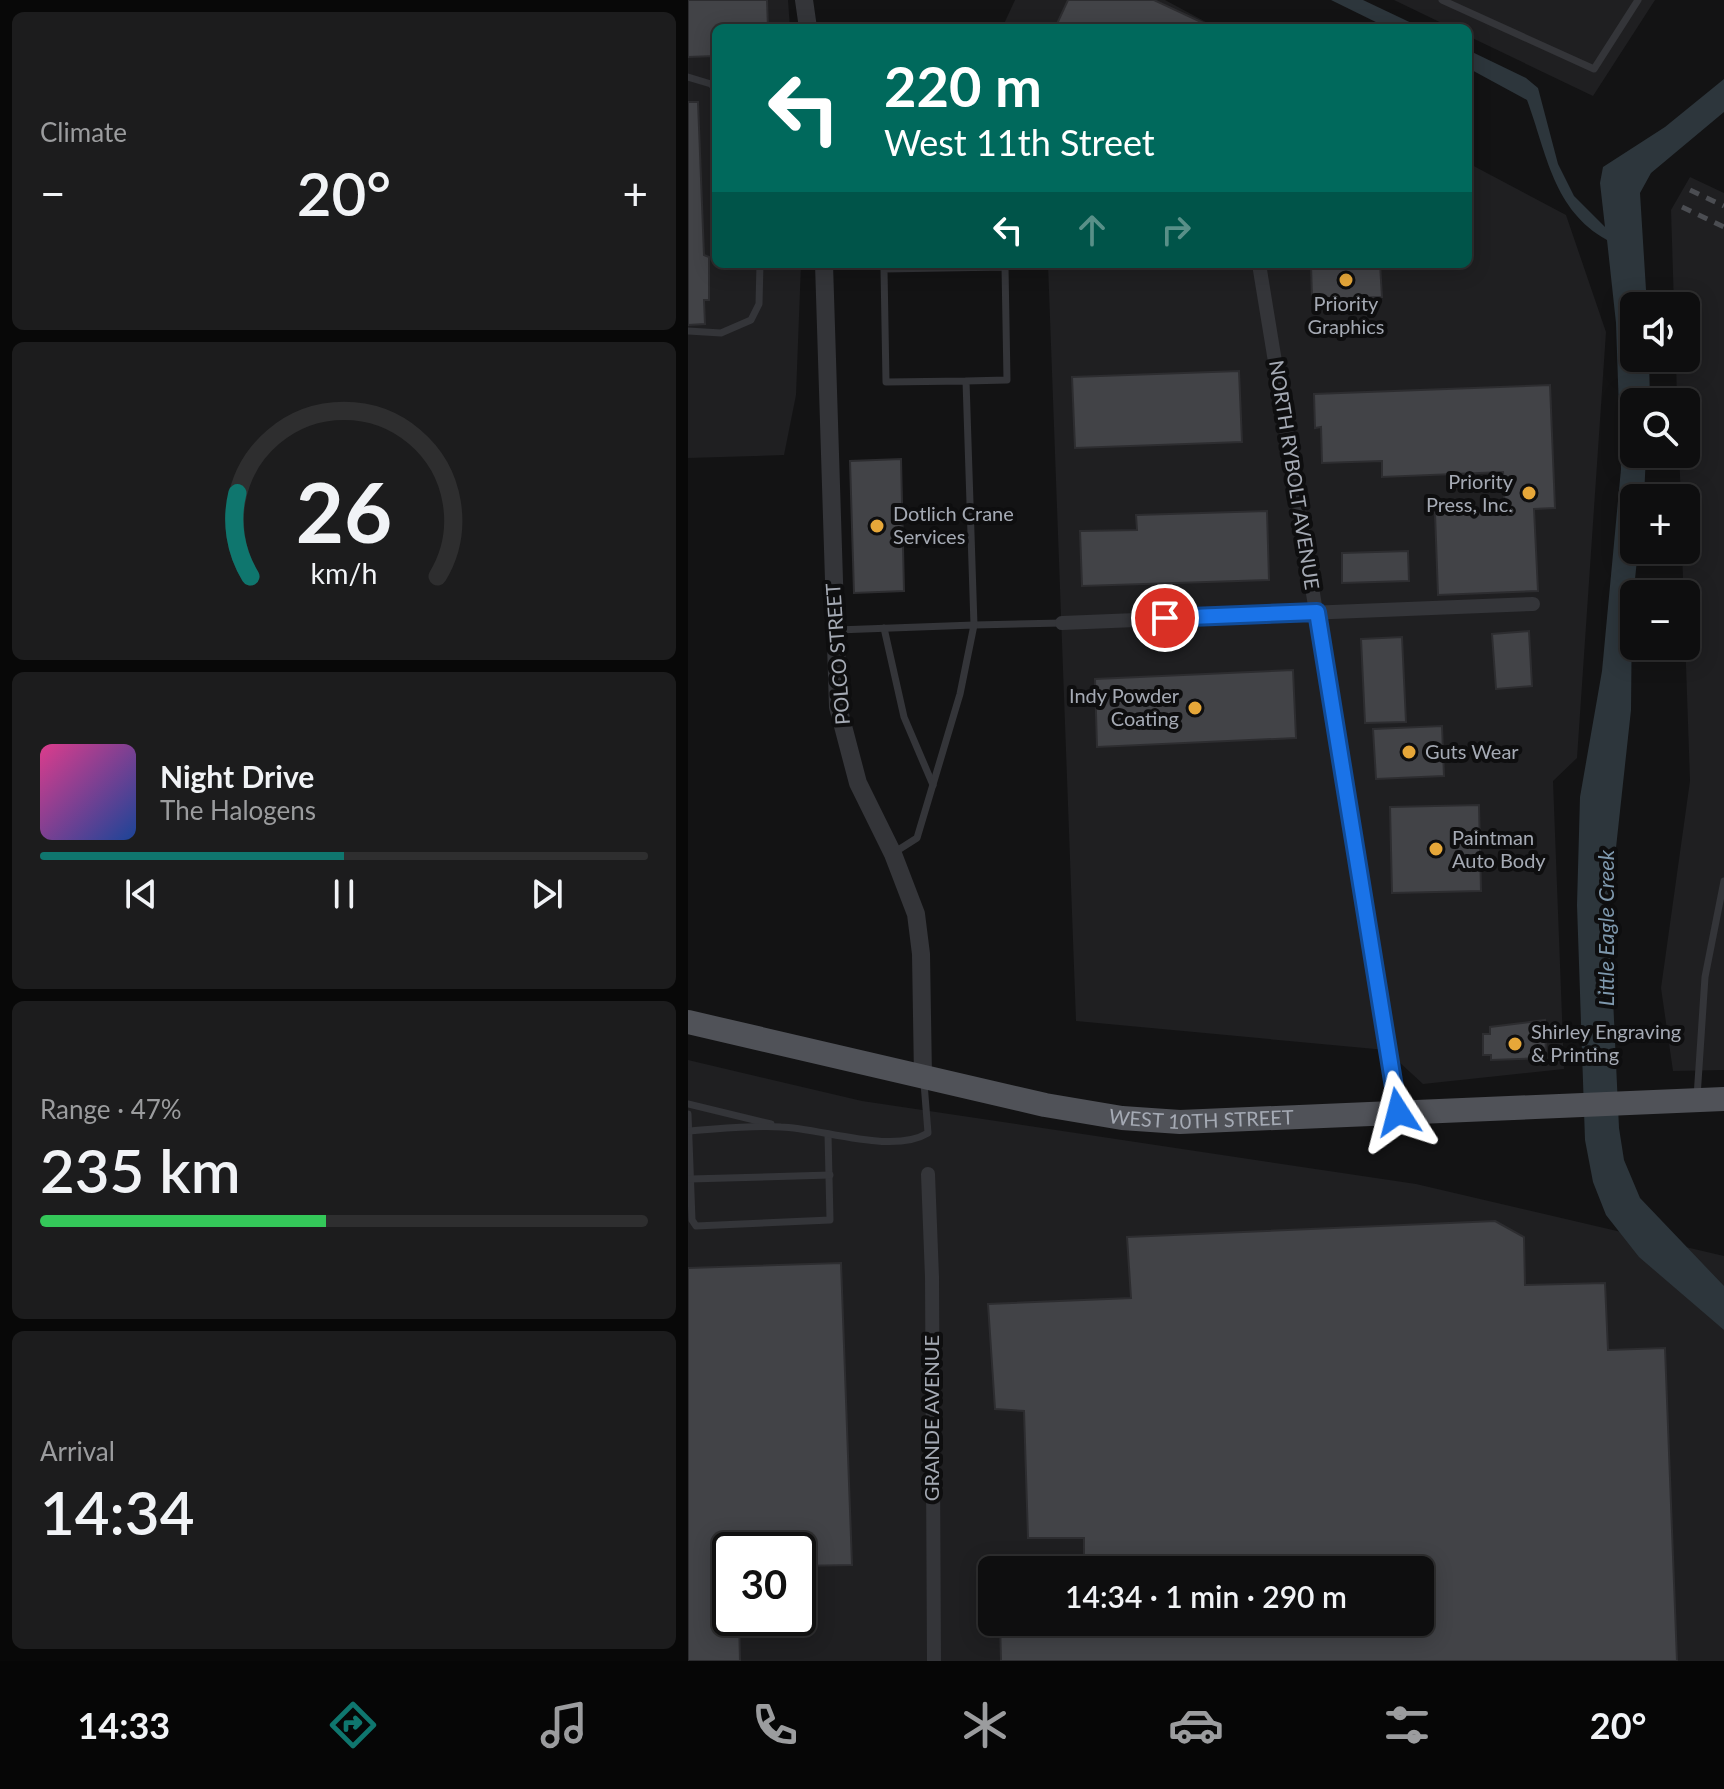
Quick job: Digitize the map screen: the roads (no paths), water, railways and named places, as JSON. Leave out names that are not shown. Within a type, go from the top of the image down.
[{"type":"main road","name":"WEST 10TH STREET","points":[[688,1022],[923,1077],[1122,1118],[1180,1122],[1724,1099]]},
{"type":"street","points":[[804,0],[807,24]]},
{"type":"street","name":"POLCO STREET","points":[[824,268],[836,686],[843,736],[863,797],[893,854],[918,927],[923,1077]]},
{"type":"street","name":"NORTH RYBOLT AVENUE","points":[[1260,268],[1398,1112]]},
{"type":"street","points":[[1062,623],[1533,604]]},
{"type":"street","name":"GRANDE AVENUE","points":[[928,1174],[932,1277],[934,1661]]},
{"type":"lane","points":[[1442,0],[1594,69],[1638,0]]},
{"type":"lane","points":[[688,77],[712,85]]},
{"type":"lane","points":[[688,331],[721,333],[751,320],[759,304],[760,268]]},
{"type":"lane","points":[[944,268],[884,269],[886,382],[1007,380],[1005,268]]},
{"type":"lane","points":[[893,854],[917,838],[960,694],[974,625],[966,381]]},
{"type":"lane","points":[[834,630],[1062,623]]},
{"type":"lane","points":[[884,628],[904,717],[933,785]]},
{"type":"lane","points":[[1697,1100],[1705,977],[1724,881]]},
{"type":"lane","points":[[688,1104],[782,1127],[828,1134],[882,1140],[920,1138],[928,1133],[929,1123],[923,1077]]},
{"type":"lane","points":[[688,1114],[692,1220],[696,1226],[827,1221],[831,1216],[828,1134]]},
{"type":"lane","points":[[688,1131],[782,1127]]},
{"type":"lane","points":[[690,1179],[830,1175]]},
{"type":"water","points":[[1331,0],[1363,0],[1414,24],[1380,24]]},
{"type":"water","name":"Little Eagle Creek","points":[[1472,52],[1526,78],[1538,88],[1558,164],[1574,196],[1605,227],[1600,183],[1603,167],[1665,127],[1724,79],[1724,112],[1651,173],[1640,193],[1646,292],[1620,292],[1620,372],[1649,372],[1650,388],[1620,388],[1620,440],[1616,323],[1607,240],[1589,228],[1563,197],[1527,100],[1472,70]]},
{"type":"water","name":"Little Eagle Creek","points":[[1645,468],[1645,484],[1620,484],[1620,564],[1637,564],[1635,580],[1620,580],[1620,660],[1631,660],[1631,710],[1609,912],[1619,1128],[1624,1160],[1640,1198],[1724,1286],[1724,1330],[1639,1257],[1606,1215],[1593,1182],[1585,1140],[1577,905],[1580,797],[1602,671],[1621,469]]},
{"type":"railway","points":[[1690,190],[1724,206]]},
{"type":"railway","points":[[1682,207],[1724,227]]},
{"type":"place","name":"Priority Graphics","points":[[1346,280]]},
{"type":"place","name":"Priority Press, Inc.","points":[[1529,493]]},
{"type":"place","name":"Dotlich Crane Services","points":[[877,526]]},
{"type":"place","name":"Indy Powder Coating","points":[[1195,708]]},
{"type":"place","name":"Guts Wear","points":[[1409,752]]},
{"type":"place","name":"Paintman Auto Body","points":[[1436,849]]},
{"type":"place","name":"Shirley Engraving & Printing","points":[[1515,1044]]}]
